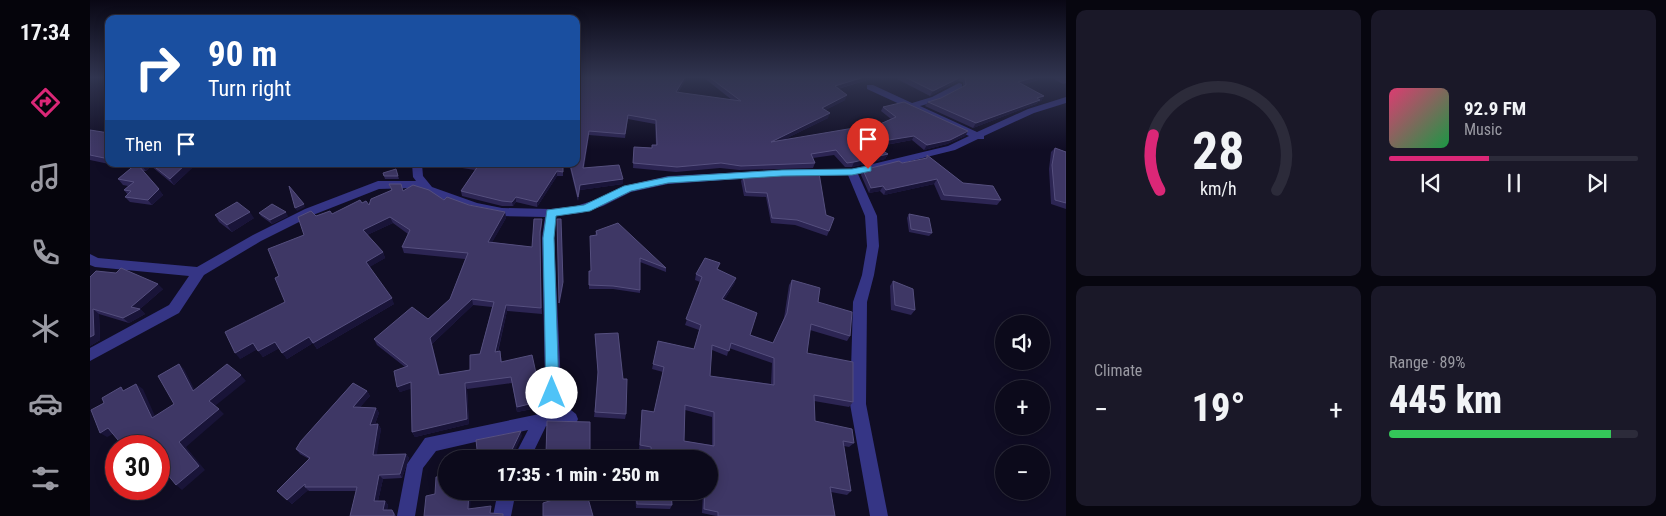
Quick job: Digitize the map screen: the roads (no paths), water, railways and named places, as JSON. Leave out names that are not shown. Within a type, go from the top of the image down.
[{"type":"street","points":[[904,101],[980,137]]},
{"type":"street","points":[[914,105],[928,101]]},
{"type":"street","points":[[90,355],[174,309],[199,272],[257,238],[356,192],[378,185],[394,183],[428,188],[475,206],[502,212],[551,213],[586,208],[628,189],[668,180],[782,173],[852,172],[951,148],[980,137],[1031,111],[1063,101]]},
{"type":"street","points":[[417,167],[418,176],[428,188]]},
{"type":"street","points":[[852,172],[871,216],[873,246],[860,302],[858,404],[879,516]]},
{"type":"street","points":[[406,516],[415,464],[431,444],[542,419],[570,419],[549,402],[553,384],[548,238],[551,213]]},
{"type":"street","points":[[90,259],[95,262],[199,272]]},
{"type":"street","points":[[526,450],[542,419]]},
{"type":"street","points":[[502,516],[505,500]]}]
